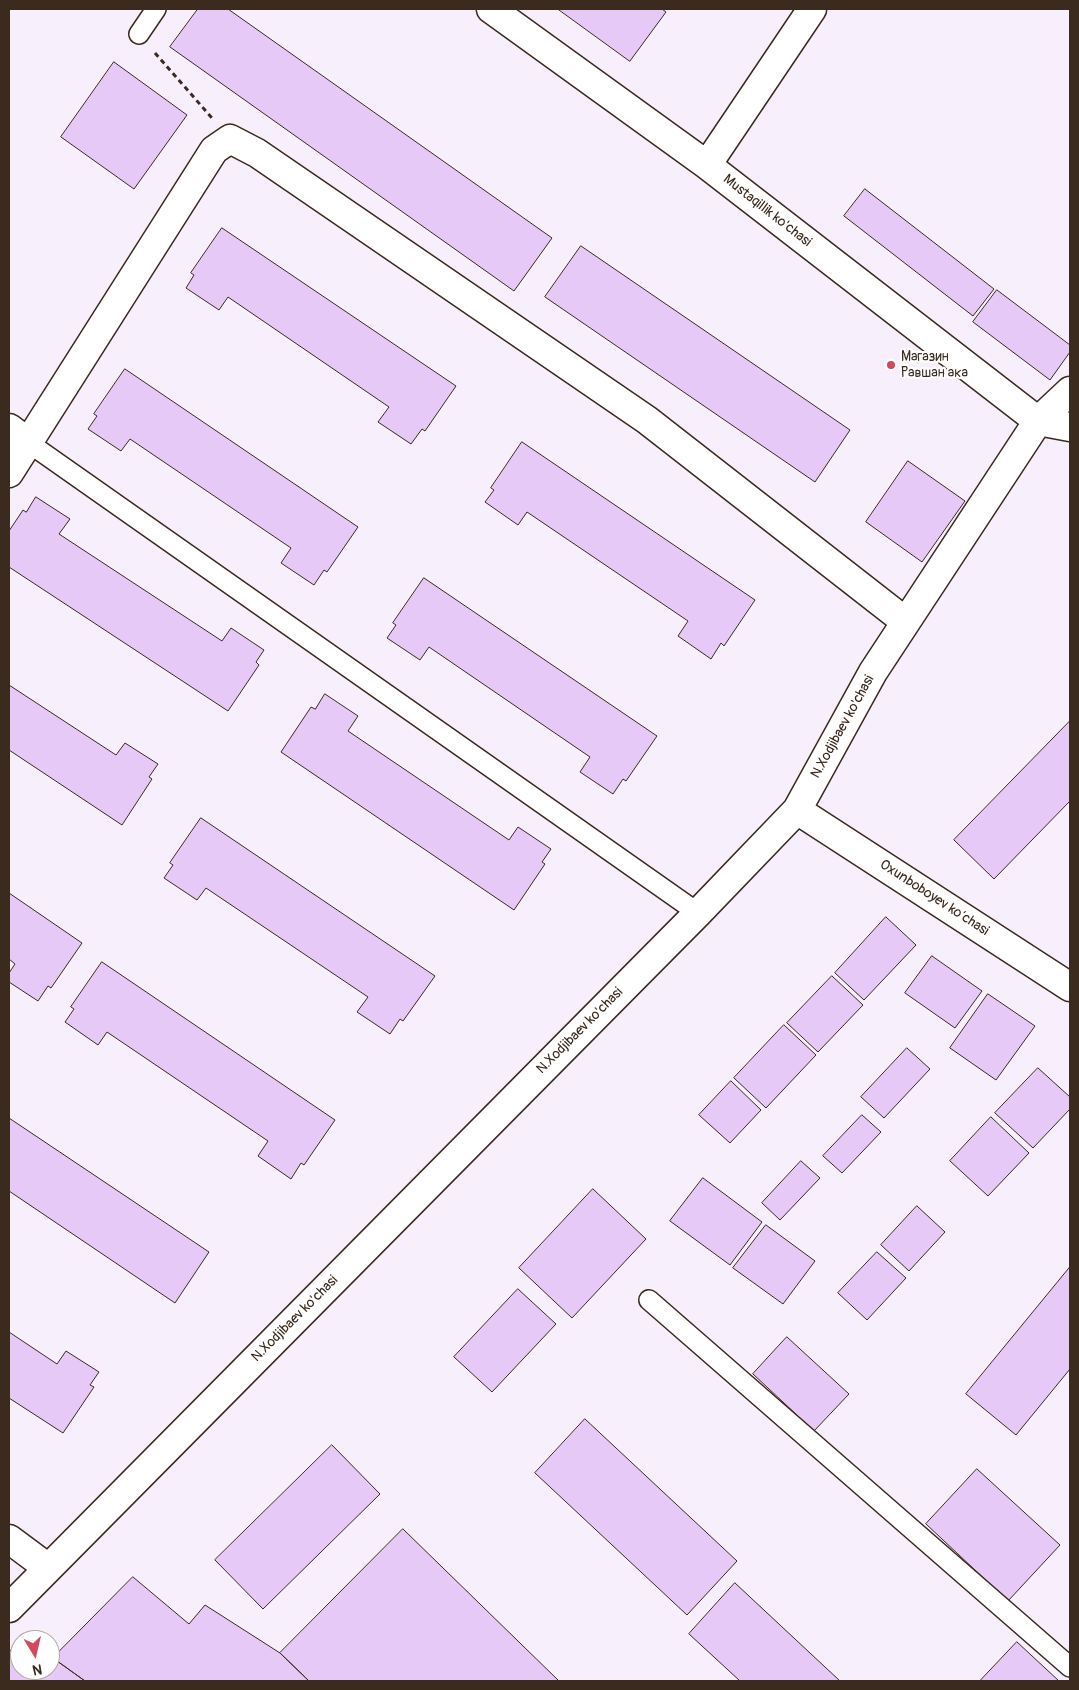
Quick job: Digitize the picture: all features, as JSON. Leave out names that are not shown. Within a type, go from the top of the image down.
[{"type":"street","name":"Mustaqillik ko'chasi","points":[[491,9],[707,165],[1038,420]]},
{"type":"street","points":[[707,165],[812,9]]},
{"type":"street","points":[[9,473],[19,435],[214,150],[230,139],[257,153],[646,420],[906,622]]},
{"type":"street","name":"N.Xodjibaev ko'chasi","points":[[9,1608],[698,913],[797,810],[873,672],[1038,420],[1070,390]]},
{"type":"street","points":[[1038,420],[1070,427]]},
{"type":"street","name":"Oxunboboyev ko‘chasi","points":[[797,810],[1070,987]]},
{"type":"street","points":[[9,1539],[48,1568]]},
{"type":"lane","points":[[139,34],[156,9]]},
{"type":"lane","points":[[19,435],[698,913]]},
{"type":"lane","points":[[649,1300],[1070,1667]]},
{"type":"path","points":[[139,34],[230,139]]},
{"type":"building","points":[[198,9],[228,9],[552,238],[514,291],[170,47]]},
{"type":"building","points":[[558,9],[662,9],[666,12],[630,61]]},
{"type":"building","points":[[114,62],[187,115],[134,189],[61,137]]},
{"type":"building","points":[[865,189],[994,289],[973,316],[844,216]]},
{"type":"building","points":[[222,228],[456,386],[425,431],[422,429],[411,444],[378,422],[389,407],[228,297],[219,310],[186,288],[194,275],[191,273]]},
{"type":"building","points":[[581,246],[850,430],[815,482],[545,297]]},
{"type":"building","points":[[997,290],[1070,345],[1070,352],[1050,380],[973,322]]},
{"type":"building","points":[[125,369],[358,527],[327,572],[324,570],[314,585],[281,563],[291,548],[130,439],[121,451],[88,429],[97,416],[94,414]]},
{"type":"building","points":[[522,442],[755,600],[724,646],[721,643],[711,659],[678,636],[688,621],[527,512],[518,525],[485,502],[494,490],[491,488]]},
{"type":"building","points":[[908,461],[965,501],[922,562],[866,522]]},
{"type":"building","points":[[36,497],[70,519],[59,534],[222,641],[231,628],[264,650],[256,662],[259,665],[228,711],[9,567],[9,531],[23,510],[26,512]]},
{"type":"building","points":[[424,578],[657,736],[626,781],[623,779],[613,794],[580,772],[590,757],[429,647],[420,660],[387,638],[396,625],[393,623]]},
{"type":"building","points":[[9,685],[116,755],[125,743],[158,764],[149,777],[152,779],[122,825],[9,750]]},
{"type":"building","points":[[325,694],[358,716],[348,731],[509,840],[518,827],[551,849],[542,862],[545,864],[514,910],[281,752],[311,707],[315,709]]},
{"type":"building","points":[[1070,721],[1070,801],[994,879],[954,840]]},
{"type":"building","points":[[201,818],[435,976],[403,1021],[400,1019],[390,1034],[357,1012],[368,997],[206,888],[197,900],[164,878],[173,865],[170,863]]},
{"type":"building","points":[[9,893],[82,943],[51,988],[48,986],[38,1001],[9,982],[9,973],[15,964],[9,959]]},
{"type":"building","points":[[886,917],[916,945],[864,1000],[835,973]]},
{"type":"building","points":[[932,956],[982,991],[955,1028],[905,993]]},
{"type":"building","points":[[102,962],[335,1120],[304,1165],[301,1163],[291,1179],[258,1156],[268,1141],[107,1032],[98,1045],[65,1022],[74,1009],[71,1007]]},
{"type":"building","points":[[832,976],[863,1005],[818,1052],[787,1023]]},
{"type":"building","points":[[988,994],[1035,1026],[996,1080],[950,1048]]},
{"type":"building","points":[[784,1025],[816,1055],[766,1108],[734,1078]]},
{"type":"building","points":[[907,1048],[930,1069],[884,1118],[861,1097]]},
{"type":"building","points":[[1038,1068],[1070,1097],[1070,1109],[1033,1148],[995,1113]]},
{"type":"building","points":[[731,1081],[761,1110],[730,1143],[699,1115]]},
{"type":"building","points":[[862,1115],[881,1132],[842,1173],[823,1156]]},
{"type":"building","points":[[991,1117],[1029,1153],[988,1196],[950,1161]]},
{"type":"building","points":[[9,1118],[209,1252],[175,1303],[9,1191]]},
{"type":"building","points":[[801,1161],[820,1178],[780,1220],[762,1203]]},
{"type":"building","points":[[703,1178],[762,1222],[730,1265],[670,1221]]},
{"type":"building","points":[[593,1189],[646,1239],[572,1318],[519,1268]]},
{"type":"building","points":[[917,1206],[945,1232],[909,1271],[881,1245]]},
{"type":"building","points":[[766,1225],[815,1261],[783,1304],[733,1268]]},
{"type":"building","points":[[877,1252],[906,1278],[867,1320],[838,1293]]},
{"type":"building","points":[[1070,1267],[1070,1369],[1016,1435],[966,1394]]},
{"type":"building","points":[[518,1289],[556,1324],[492,1392],[454,1357]]},
{"type":"building","points":[[9,1332],[57,1364],[66,1351],[99,1372],[90,1385],[94,1387],[63,1433],[9,1398]]},
{"type":"building","points":[[787,1337],[849,1394],[814,1431],[753,1374]]},
{"type":"building","points":[[585,1419],[737,1561],[687,1615],[535,1473]]},
{"type":"building","points":[[332,1445],[380,1494],[263,1609],[215,1560]]},
{"type":"building","points":[[977,1469],[1060,1545],[1008,1601],[926,1524]]},
{"type":"building","points":[[403,1529],[559,1681],[309,1681],[280,1653]]},
{"type":"building","points":[[133,1577],[189,1624],[205,1605],[280,1653],[309,1681],[85,1681],[60,1663],[60,1651]]},
{"type":"building","points":[[735,1583],[840,1681],[740,1681],[689,1634]]},
{"type":"building","points":[[1017,1642],[1059,1681],[980,1681]]},
{"type":"building","points":[[10,1652],[10,1680],[60,1680],[60,1663],[85,1681],[9,1681]]},
{"type":"place","name":"Магазин Равшан ака","points":[[891,365]]}]
